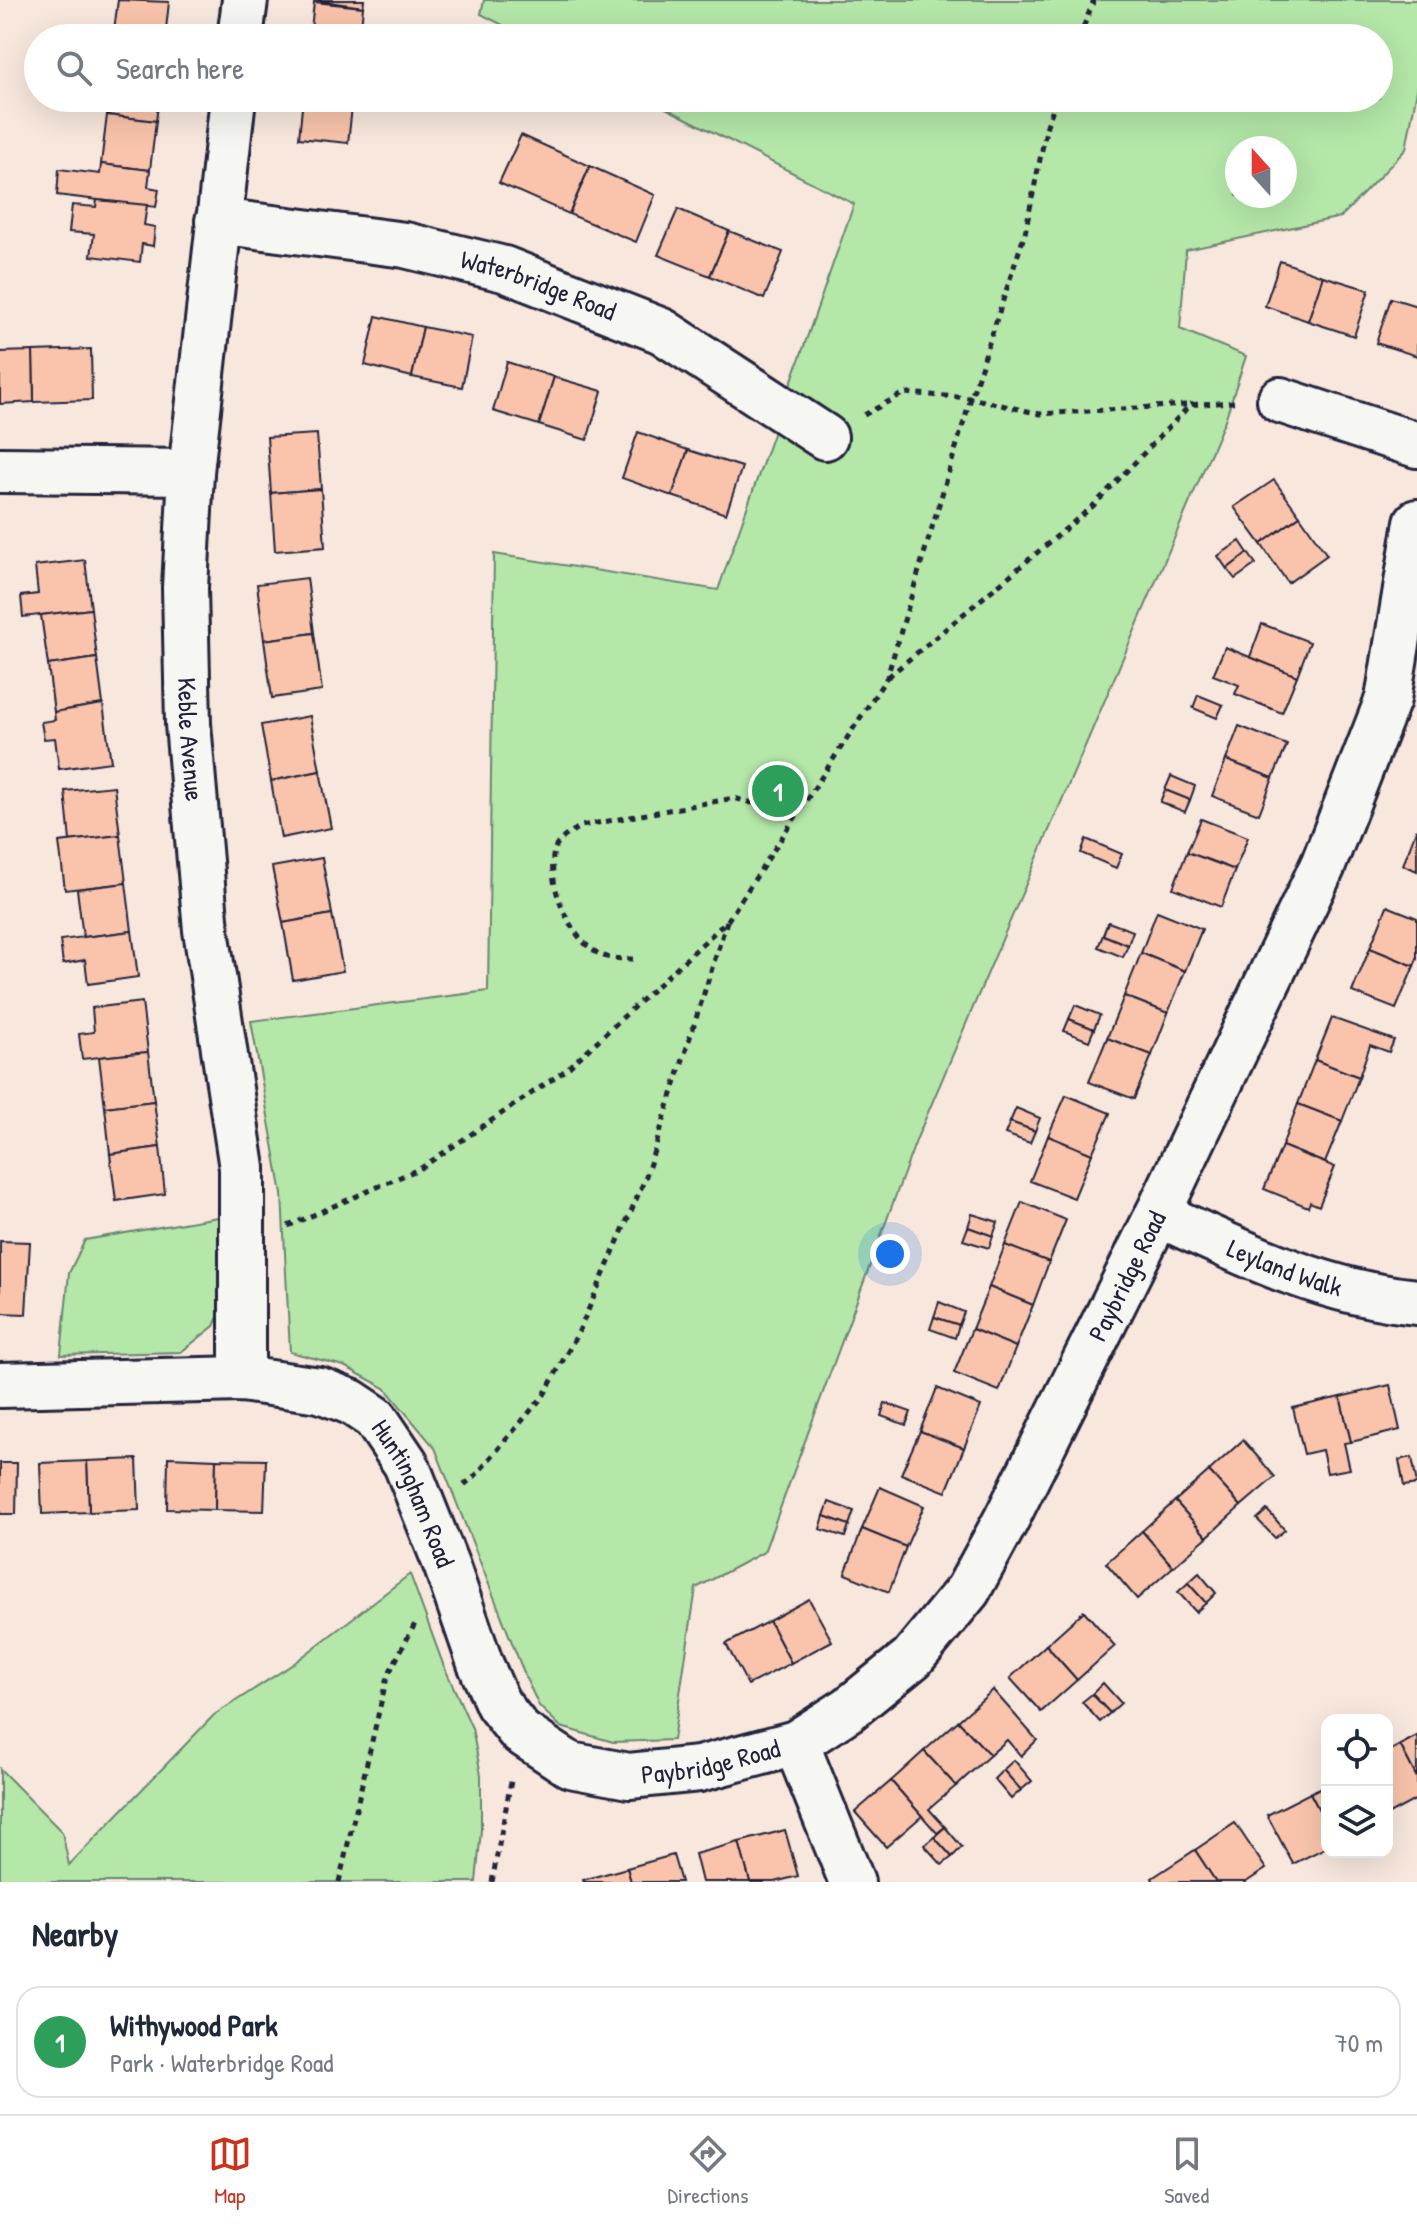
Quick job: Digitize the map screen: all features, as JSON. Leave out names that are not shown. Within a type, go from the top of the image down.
[{"type":"street","points":[[242,24],[245,0]]},
{"type":"street","name":"Keble Avenue","points":[[231,112],[191,472],[185,588],[188,724],[206,930],[242,1168],[242,1379]]},
{"type":"street","name":"Waterbridge Road","points":[[218,221],[405,245],[504,269],[662,331],[825,437]]},
{"type":"street","points":[[1280,400],[1417,445]]},
{"type":"street","points":[[0,470],[191,472]]},
{"type":"street","name":"Paybridge Road","points":[[570,1765],[629,1776],[699,1769],[796,1743],[849,1709],[912,1658],[968,1590],[1158,1214],[1323,865],[1388,699],[1417,522]]},
{"type":"street","name":"Leyland Walk","points":[[1158,1214],[1279,1269],[1348,1291],[1417,1302]]},
{"type":"street","name":"Huntingham Road","points":[[0,1385],[242,1379],[320,1390],[351,1402],[375,1418],[406,1464],[498,1704],[520,1732],[570,1765]]},
{"type":"street","points":[[796,1743],[852,1882]]},
{"type":"path","points":[[1085,24],[1094,0]]},
{"type":"path","points":[[242,1246],[421,1168],[566,1070],[728,920],[887,677],[971,398],[1025,233],[1052,112]]},
{"type":"path","points":[[825,437],[904,393],[971,398],[1040,414],[1280,400]]},
{"type":"path","points":[[887,677],[1093,506],[1192,403]]},
{"type":"path","points":[[633,959],[605,957],[582,940],[565,916],[554,883],[554,849],[564,837],[581,826],[734,798],[796,815]]},
{"type":"path","points":[[426,1513],[476,1475],[544,1395],[579,1331],[645,1179],[728,920]]},
{"type":"path","points":[[339,1882],[387,1677],[447,1567]]},
{"type":"path","points":[[492,1882],[520,1732]]},
{"type":"green space","points":[[484,0],[1417,0],[1417,90],[1406,149],[1341,217],[1186,250],[1180,329],[1246,356],[1225,420],[917,1138],[764,1552],[696,1588],[673,1740],[613,1742],[561,1727],[539,1706],[526,1678],[435,1448],[385,1388],[344,1366],[290,1352],[282,1194],[251,1021],[488,991],[494,554],[718,590],[854,204],[673,112],[1393,112],[1393,24],[501,24],[481,14]]},
{"type":"green space","points":[[218,1217],[220,1312],[214,1326],[181,1352],[61,1355],[69,1273],[85,1240]]},
{"type":"green space","points":[[410,1574],[443,1664],[472,1728],[481,1775],[481,1830],[476,1882],[0,1882],[0,1769],[62,1832],[69,1865],[214,1715],[293,1664]]},
{"type":"building","points":[[118,0],[169,2],[167,24],[115,24]]},
{"type":"building","points":[[314,0],[364,0],[363,7]]},
{"type":"building","points":[[314,2],[363,7],[361,24],[312,24]]},
{"type":"building","points":[[107,112],[157,112],[156,121],[107,115]]},
{"type":"building","points":[[302,112],[351,112],[348,143],[299,138]]},
{"type":"building","points":[[107,115],[156,121],[150,170],[101,164]]},
{"type":"building","points":[[521,135],[590,166],[569,214],[499,183]]},
{"type":"building","points":[[101,164],[150,170],[148,187],[159,189],[156,207],[57,195],[59,169],[100,174]]},
{"type":"building","points":[[590,166],[655,195],[636,242],[569,214]]},
{"type":"building","points":[[97,200],[147,205],[144,225],[155,227],[153,246],[142,244],[140,262],[91,256],[94,234],[69,232],[72,205],[96,207]]},
{"type":"building","points":[[678,209],[729,231],[710,276],[658,255]]},
{"type":"building","points":[[729,231],[783,252],[764,299],[710,276]]},
{"type":"building","points":[[1280,261],[1323,276],[1308,321],[1265,306]]},
{"type":"building","points":[[1323,276],[1369,290],[1354,336],[1308,321]]},
{"type":"building","points":[[1391,298],[1417,306],[1417,356],[1376,343]]},
{"type":"building","points":[[376,316],[423,327],[412,377],[365,365]]},
{"type":"building","points":[[423,327],[472,337],[462,387],[412,377]]},
{"type":"building","points":[[91,349],[92,400],[34,402],[33,351]]},
{"type":"building","points":[[33,351],[34,402],[0,404],[0,352]]},
{"type":"building","points":[[507,362],[554,377],[539,425],[493,411]]},
{"type":"building","points":[[554,377],[602,391],[587,440],[539,425]]},
{"type":"building","points":[[638,432],[688,450],[672,496],[622,478]]},
{"type":"building","points":[[317,434],[321,489],[271,493],[267,437]]},
{"type":"building","points":[[688,450],[742,467],[726,514],[672,496]]},
{"type":"building","points":[[1274,480],[1300,516],[1261,544],[1234,507]]},
{"type":"building","points":[[321,489],[325,547],[275,551],[271,493]]},
{"type":"building","points":[[1300,516],[1327,555],[1288,583],[1261,544]]},
{"type":"building","points":[[1240,541],[1248,553],[1227,569],[1218,556]]},
{"type":"building","points":[[1248,553],[1256,564],[1235,579],[1227,569]]},
{"type":"building","points":[[85,560],[91,609],[23,617],[21,596],[38,594],[35,566]]},
{"type":"building","points":[[307,578],[314,633],[264,640],[257,584]]},
{"type":"building","points":[[91,609],[97,658],[48,665],[41,615]]},
{"type":"building","points":[[1262,624],[1310,642],[1297,676],[1250,657]]},
{"type":"building","points":[[314,633],[322,691],[272,698],[264,640]]},
{"type":"building","points":[[1225,647],[1297,676],[1282,713],[1235,694],[1239,685],[1213,675]]},
{"type":"building","points":[[97,658],[103,704],[54,712],[48,665]]},
{"type":"building","points":[[1198,695],[1223,705],[1217,718],[1193,708]]},
{"type":"building","points":[[103,704],[111,762],[59,769],[55,738],[44,739],[41,722],[55,720],[54,712]]},
{"type":"building","points":[[310,716],[320,771],[271,781],[261,725]]},
{"type":"building","points":[[1239,726],[1287,745],[1273,778],[1226,760]]},
{"type":"building","points":[[1226,760],[1273,778],[1259,814],[1212,796]]},
{"type":"building","points":[[320,771],[331,828],[281,838],[271,781]]},
{"type":"building","points":[[1171,776],[1195,786],[1190,800],[1165,790]]},
{"type":"building","points":[[114,786],[120,835],[70,841],[65,791]]},
{"type":"building","points":[[1165,790],[1190,800],[1185,812],[1160,802]]},
{"type":"building","points":[[1201,819],[1248,837],[1235,870],[1187,852]]},
{"type":"building","points":[[1417,828],[1417,871],[1403,865]]},
{"type":"building","points":[[120,835],[126,883],[65,890],[59,842]]},
{"type":"building","points":[[1086,839],[1122,854],[1116,868],[1081,853]]},
{"type":"building","points":[[1187,852],[1235,870],[1221,907],[1173,888]]},
{"type":"building","points":[[322,858],[332,914],[283,923],[272,867]]},
{"type":"building","points":[[126,883],[132,931],[83,937],[77,889]]},
{"type":"building","points":[[1387,906],[1417,918],[1417,959],[1414,966],[1370,948]]},
{"type":"building","points":[[1157,911],[1202,929],[1185,971],[1141,953]]},
{"type":"building","points":[[332,914],[343,971],[293,980],[283,923]]},
{"type":"building","points":[[1108,922],[1133,931],[1128,945],[1103,935]]},
{"type":"building","points":[[132,931],[138,977],[88,984],[85,960],[63,964],[60,940]]},
{"type":"building","points":[[1103,935],[1128,945],[1123,957],[1098,947]]},
{"type":"building","points":[[1370,948],[1414,966],[1396,1009],[1352,992]]},
{"type":"building","points":[[1141,953],[1185,971],[1168,1013],[1124,996]]},
{"type":"building","points":[[1124,996],[1168,1013],[1152,1055],[1107,1038]]},
{"type":"building","points":[[142,1002],[148,1052],[82,1059],[79,1034],[94,1032],[92,1008]]},
{"type":"building","points":[[1075,1005],[1100,1015],[1094,1029],[1069,1019]]},
{"type":"building","points":[[1332,1018],[1394,1040],[1389,1052],[1370,1045],[1359,1077],[1315,1060]]},
{"type":"building","points":[[1069,1019],[1094,1029],[1089,1041],[1064,1031]]},
{"type":"building","points":[[1107,1038],[1152,1055],[1134,1099],[1089,1082]]},
{"type":"building","points":[[148,1052],[154,1101],[105,1107],[99,1057]]},
{"type":"building","points":[[1315,1060],[1359,1077],[1342,1121],[1298,1104]]},
{"type":"building","points":[[1066,1095],[1110,1113],[1092,1154],[1048,1136]]},
{"type":"building","points":[[154,1101],[160,1147],[110,1154],[105,1107]]},
{"type":"building","points":[[1298,1104],[1342,1121],[1325,1163],[1282,1146]]},
{"type":"building","points":[[1016,1108],[1040,1118],[1035,1131],[1010,1122]]},
{"type":"building","points":[[1010,1122],[1035,1131],[1030,1143],[1005,1134]]},
{"type":"building","points":[[1048,1136],[1092,1154],[1074,1198],[1030,1181]]},
{"type":"building","points":[[1282,1146],[1335,1167],[1319,1206],[1310,1202],[1308,1207],[1264,1189]]},
{"type":"building","points":[[160,1147],[165,1194],[116,1201],[110,1154]]},
{"type":"building","points":[[1022,1202],[1066,1220],[1049,1262],[1005,1245]]},
{"type":"building","points":[[972,1214],[998,1222],[993,1236],[968,1227]]},
{"type":"building","points":[[968,1227],[993,1236],[989,1248],[963,1240]]},
{"type":"building","points":[[0,1241],[30,1242],[26,1314],[0,1313]]},
{"type":"building","points":[[1005,1245],[1049,1262],[1033,1305],[989,1287]]},
{"type":"building","points":[[989,1287],[1033,1305],[1016,1347],[972,1329]]},
{"type":"building","points":[[939,1302],[964,1312],[959,1325],[934,1317]]},
{"type":"building","points":[[934,1317],[959,1325],[955,1338],[930,1329]]},
{"type":"building","points":[[972,1329],[1016,1347],[999,1391],[954,1373]]},
{"type":"building","points":[[1390,1385],[1400,1430],[1351,1442],[1340,1397]]},
{"type":"building","points":[[937,1388],[981,1406],[964,1448],[920,1431]]},
{"type":"building","points":[[1340,1397],[1351,1442],[1344,1443],[1350,1469],[1327,1473],[1322,1450],[1304,1454],[1293,1408]]},
{"type":"building","points":[[885,1403],[911,1412],[906,1425],[881,1416]]},
{"type":"building","points":[[920,1431],[964,1448],[946,1492],[901,1474]]},
{"type":"building","points":[[1243,1440],[1275,1477],[1241,1506],[1209,1471]]},
{"type":"building","points":[[168,1457],[216,1459],[215,1510],[167,1509]]},
{"type":"building","points":[[1412,1457],[1417,1484],[1404,1486],[1399,1460]]},
{"type":"building","points":[[137,1459],[139,1510],[89,1512],[87,1461]]},
{"type":"building","points":[[216,1459],[266,1460],[264,1511],[215,1510]]},
{"type":"building","points":[[87,1461],[89,1512],[42,1514],[40,1463]]},
{"type":"building","points":[[0,1463],[17,1463],[16,1514],[0,1514]]},
{"type":"building","points":[[1209,1471],[1241,1506],[1207,1537],[1175,1501]]},
{"type":"building","points":[[880,1487],[924,1506],[906,1547],[862,1529]]},
{"type":"building","points":[[1175,1501],[1207,1537],[1173,1567],[1142,1531]]},
{"type":"building","points":[[829,1502],[854,1511],[849,1525],[824,1516]]},
{"type":"building","points":[[1267,1510],[1285,1530],[1275,1538],[1257,1519]]},
{"type":"building","points":[[824,1516],[849,1525],[845,1537],[820,1529]]},
{"type":"building","points":[[862,1529],[906,1547],[889,1592],[845,1574]]},
{"type":"building","points":[[1142,1531],[1173,1567],[1137,1599],[1106,1563]]},
{"type":"building","points":[[1199,1573],[1216,1593],[1206,1603],[1188,1583]]},
{"type":"building","points":[[1188,1583],[1206,1603],[1196,1612],[1178,1592]]},
{"type":"building","points":[[809,1599],[832,1641],[791,1663],[769,1621]]},
{"type":"building","points":[[1084,1611],[1115,1646],[1077,1680],[1046,1645]]},
{"type":"building","points":[[769,1621],[791,1663],[748,1685],[726,1644]]},
{"type":"building","points":[[1046,1645],[1077,1680],[1041,1712],[1010,1678]]},
{"type":"building","points":[[1103,1683],[1121,1703],[1110,1713],[1092,1694]]},
{"type":"building","points":[[993,1690],[1037,1740],[1021,1756],[1007,1740],[990,1755],[958,1721]]},
{"type":"building","points":[[1092,1694],[1110,1713],[1100,1722],[1082,1702]]},
{"type":"building","points":[[958,1721],[990,1755],[956,1786],[924,1751]]},
{"type":"building","points":[[1417,1736],[1417,1778],[1400,1745]]},
{"type":"building","points":[[1400,1745],[1417,1778],[1417,1799],[1393,1812],[1393,1786],[1393,1749]]},
{"type":"building","points":[[924,1751],[956,1786],[929,1809],[945,1827],[937,1833],[891,1781]]},
{"type":"building","points":[[1014,1760],[1032,1781],[1021,1790],[1003,1770]]},
{"type":"building","points":[[1003,1770],[1021,1790],[1011,1799],[994,1779]]},
{"type":"building","points":[[891,1781],[922,1816],[886,1847],[855,1812]]},
{"type":"building","points":[[1321,1787],[1321,1814],[1310,1793]]},
{"type":"building","points":[[1310,1793],[1321,1814],[1321,1850],[1293,1864],[1267,1815]]},
{"type":"building","points":[[1235,1823],[1266,1869],[1246,1882],[1216,1882],[1195,1850]]},
{"type":"building","points":[[945,1827],[962,1847],[952,1857],[934,1837]]},
{"type":"building","points":[[785,1830],[798,1876],[775,1882],[750,1882],[739,1842]]},
{"type":"building","points":[[934,1837],[952,1857],[942,1865],[924,1845]]},
{"type":"building","points":[[739,1842],[750,1882],[702,1882],[695,1854]]},
{"type":"building","points":[[1195,1850],[1216,1882],[1154,1882],[1152,1878]]},
{"type":"building","points":[[673,1855],[681,1882],[631,1882],[627,1868]]},
{"type":"building","points":[[627,1868],[631,1882],[583,1880]]},
{"type":"place","name":"Withywood Park","points":[[778,791]]}]
